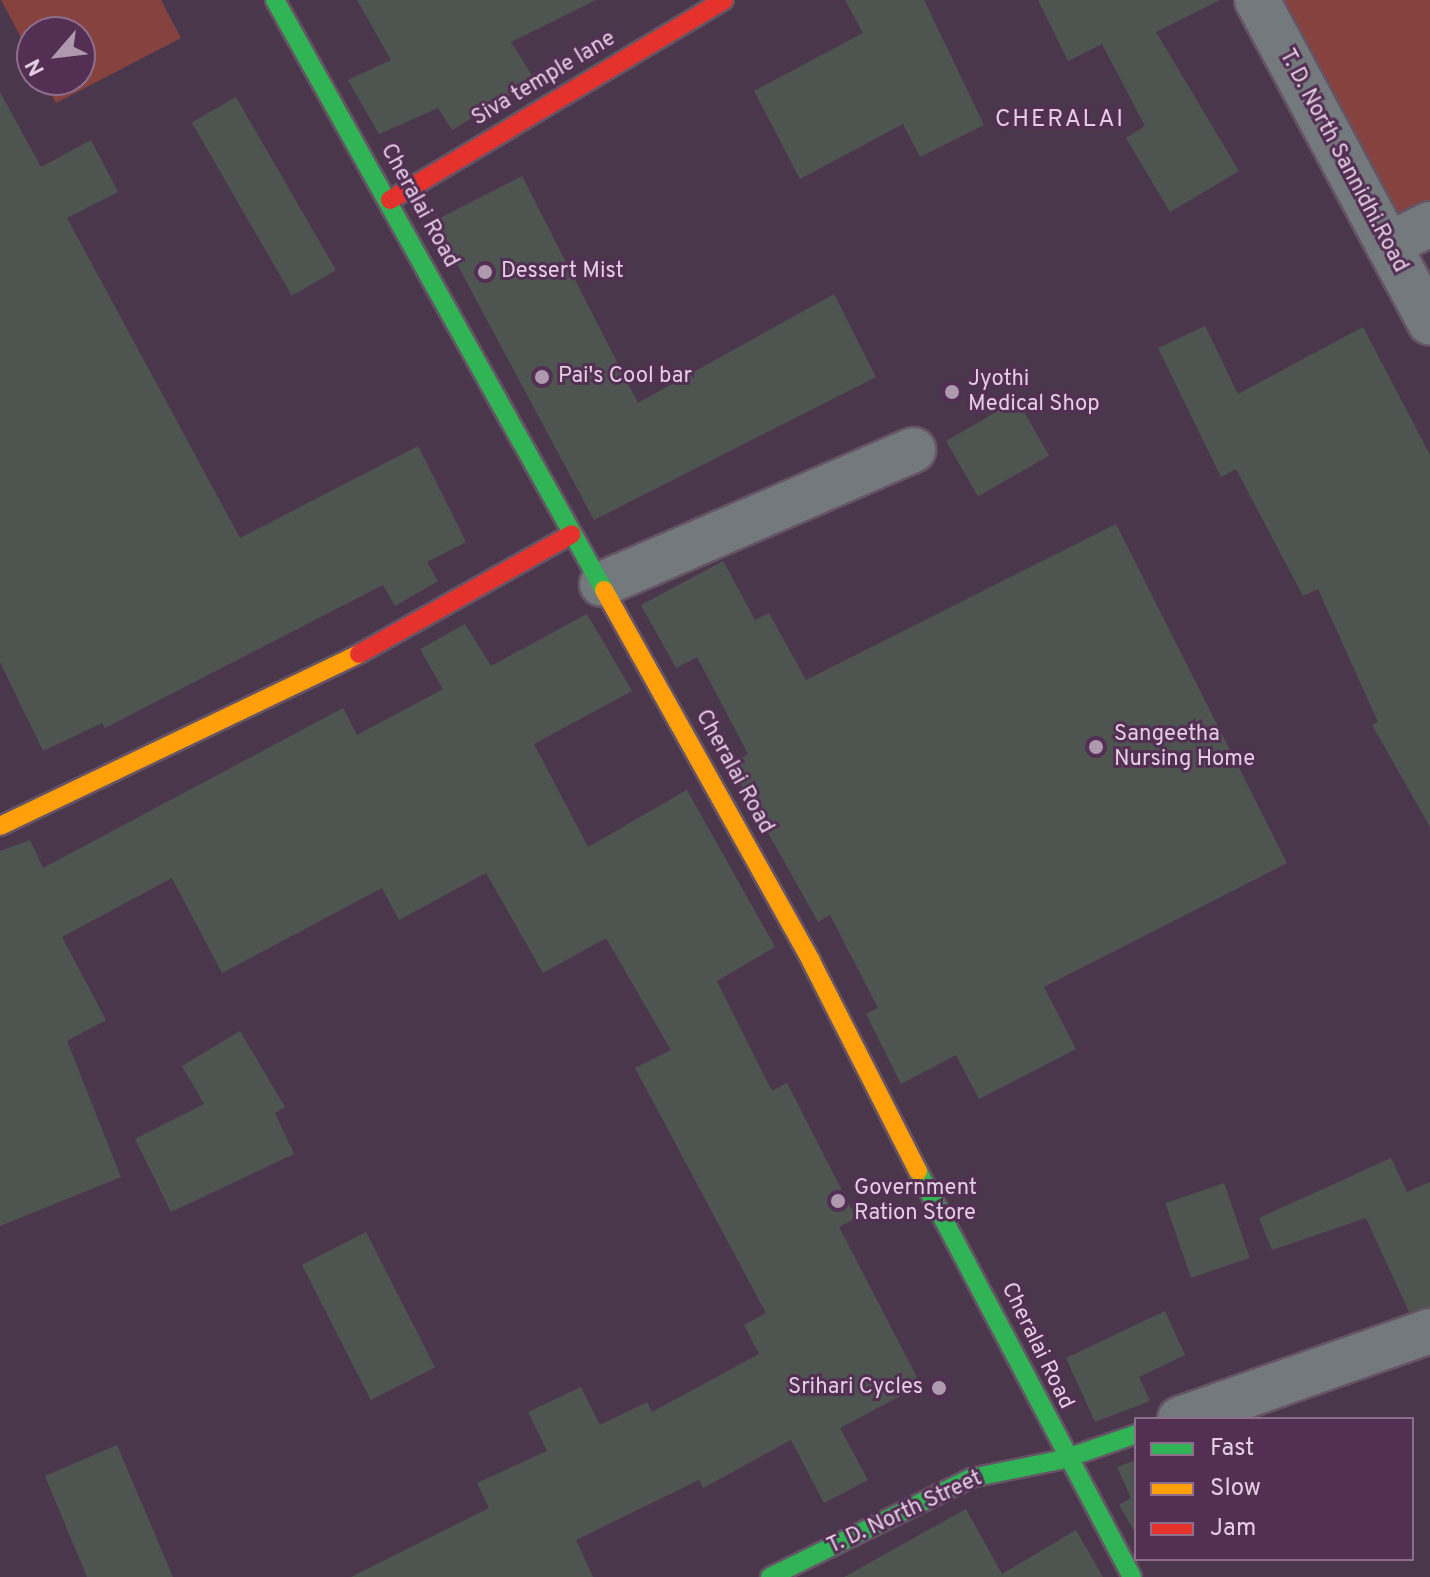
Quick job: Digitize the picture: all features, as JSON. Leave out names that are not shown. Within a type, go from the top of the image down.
[{"type":"street","name":"Cheralai Road","points":[[275,0],[390,200],[572,534],[819,975],[1064,1459],[1132,1577]]},
{"type":"street","name":"Siva temple lane","points":[[390,200],[724,0]]},
{"type":"street","name":"T. D. North Sannidhi.Road","points":[[1257,0],[1430,322]]},
{"type":"street","points":[[1388,245],[1430,224]]},
{"type":"street","points":[[602,584],[913,450]]},
{"type":"street","points":[[0,826],[293,692],[572,534]]},
{"type":"street","points":[[1186,1417],[1430,1331]]},
{"type":"street","name":"T. D. North Street","points":[[770,1577],[971,1478],[1064,1459],[1134,1435]]},
{"type":"shaded area","points":[[1,0],[161,0],[181,38],[96,82],[96,16],[16,16],[16,28]]},
{"type":"shaded area","points":[[1283,0],[1430,0],[1430,210],[1400,225]]},
{"type":"shaded area","points":[[52,96],[69,96],[56,103]]},
{"type":"building","points":[[357,0],[596,0],[511,42],[535,80],[452,130],[438,108],[379,134],[348,80],[391,60]]},
{"type":"building","points":[[845,0],[924,0],[984,125],[920,157],[903,124],[800,179],[754,91],[863,33]]},
{"type":"building","points":[[1038,0],[1220,0],[1156,32],[1239,171],[1170,212],[1126,138],[1145,126],[1102,44],[1068,61]]},
{"type":"building","points":[[0,92],[41,167],[91,140],[118,192],[67,218],[240,538],[418,446],[466,542],[427,562],[438,581],[395,606],[383,585],[105,728],[102,723],[43,751],[0,662]]},
{"type":"building","points":[[236,97],[336,270],[292,296],[192,122]]},
{"type":"building","points":[[522,176],[638,403],[834,294],[876,377],[594,520],[434,221]]},
{"type":"building","points":[[1205,326],[1238,394],[1363,327],[1430,455],[1430,827],[1372,725],[1378,722],[1318,589],[1303,596],[1236,469],[1221,477],[1158,348]]},
{"type":"building","points":[[1017,400],[1049,455],[978,496],[946,441]]},
{"type":"building","points":[[1116,524],[1287,863],[1044,987],[1076,1049],[979,1099],[956,1055],[901,1084],[866,1014],[878,1008],[830,915],[818,922],[730,765],[748,754],[697,657],[676,668],[641,605],[723,561],[755,620],[769,613],[806,680]]},
{"type":"building","points":[[587,614],[632,691],[534,744],[588,847],[687,790],[775,947],[717,981],[772,1091],[787,1083],[856,1218],[839,1227],[921,1385],[840,1428],[868,1480],[824,1503],[791,1440],[703,1488],[699,1480],[576,1540],[593,1577],[351,1577],[489,1508],[477,1483],[547,1451],[528,1412],[581,1387],[600,1425],[647,1402],[652,1412],[759,1354],[744,1325],[766,1313],[635,1068],[671,1050],[606,938],[543,973],[486,873],[399,920],[382,888],[222,973],[172,878],[62,937],[106,1020],[67,1041],[121,1177],[0,1226],[0,851],[30,840],[43,868],[343,708],[357,735],[443,689],[420,649],[465,624],[491,666]]},
{"type":"building","points":[[240,1031],[285,1107],[275,1113],[294,1154],[171,1212],[135,1139],[204,1104],[182,1066]]},
{"type":"building","points":[[1391,1158],[1407,1192],[1430,1182],[1430,1307],[1409,1312],[1366,1218],[1272,1250],[1259,1218]]},
{"type":"building","points":[[1224,1183],[1250,1258],[1191,1278],[1165,1203]]},
{"type":"building","points":[[366,1232],[435,1367],[371,1400],[302,1265]]},
{"type":"building","points":[[1165,1311],[1185,1355],[1139,1377],[1150,1401],[1095,1422],[1066,1358]]},
{"type":"building","points":[[117,1445],[173,1577],[87,1577],[45,1476]]},
{"type":"building","points":[[1134,1461],[1134,1531],[1119,1505],[1131,1498],[1117,1467]]},
{"type":"building","points":[[966,1509],[1002,1574],[1076,1530],[1103,1577],[844,1577]]},
{"type":"traffic: fast","points":[[275,0],[604,590]]},
{"type":"traffic: fast","points":[[918,1171],[1132,1577]]},
{"type":"traffic: fast","points":[[770,1577],[971,1478],[1064,1459],[1134,1435]]},
{"type":"traffic: slow","points":[[604,590],[811,961],[918,1171]]},
{"type":"traffic: slow","points":[[0,826],[359,654]]},
{"type":"traffic: jam","points":[[390,200],[724,0]]},
{"type":"traffic: jam","points":[[359,654],[572,534]]},
{"type":"place","name":"Dessert Mist","points":[[485,272]]},
{"type":"place","name":"Pai's Cool bar","points":[[542,377]]},
{"type":"place","name":"Jyothi Medical Shop","points":[[952,392]]},
{"type":"place","name":"Sangeetha Nursing Home","points":[[1096,747]]},
{"type":"place","name":"Government Ration Store","points":[[838,1201]]},
{"type":"place","name":"Srihari Cycles","points":[[939,1388]]},
{"type":"district","name":"CHERALAI","points":[[1060,121]]}]
